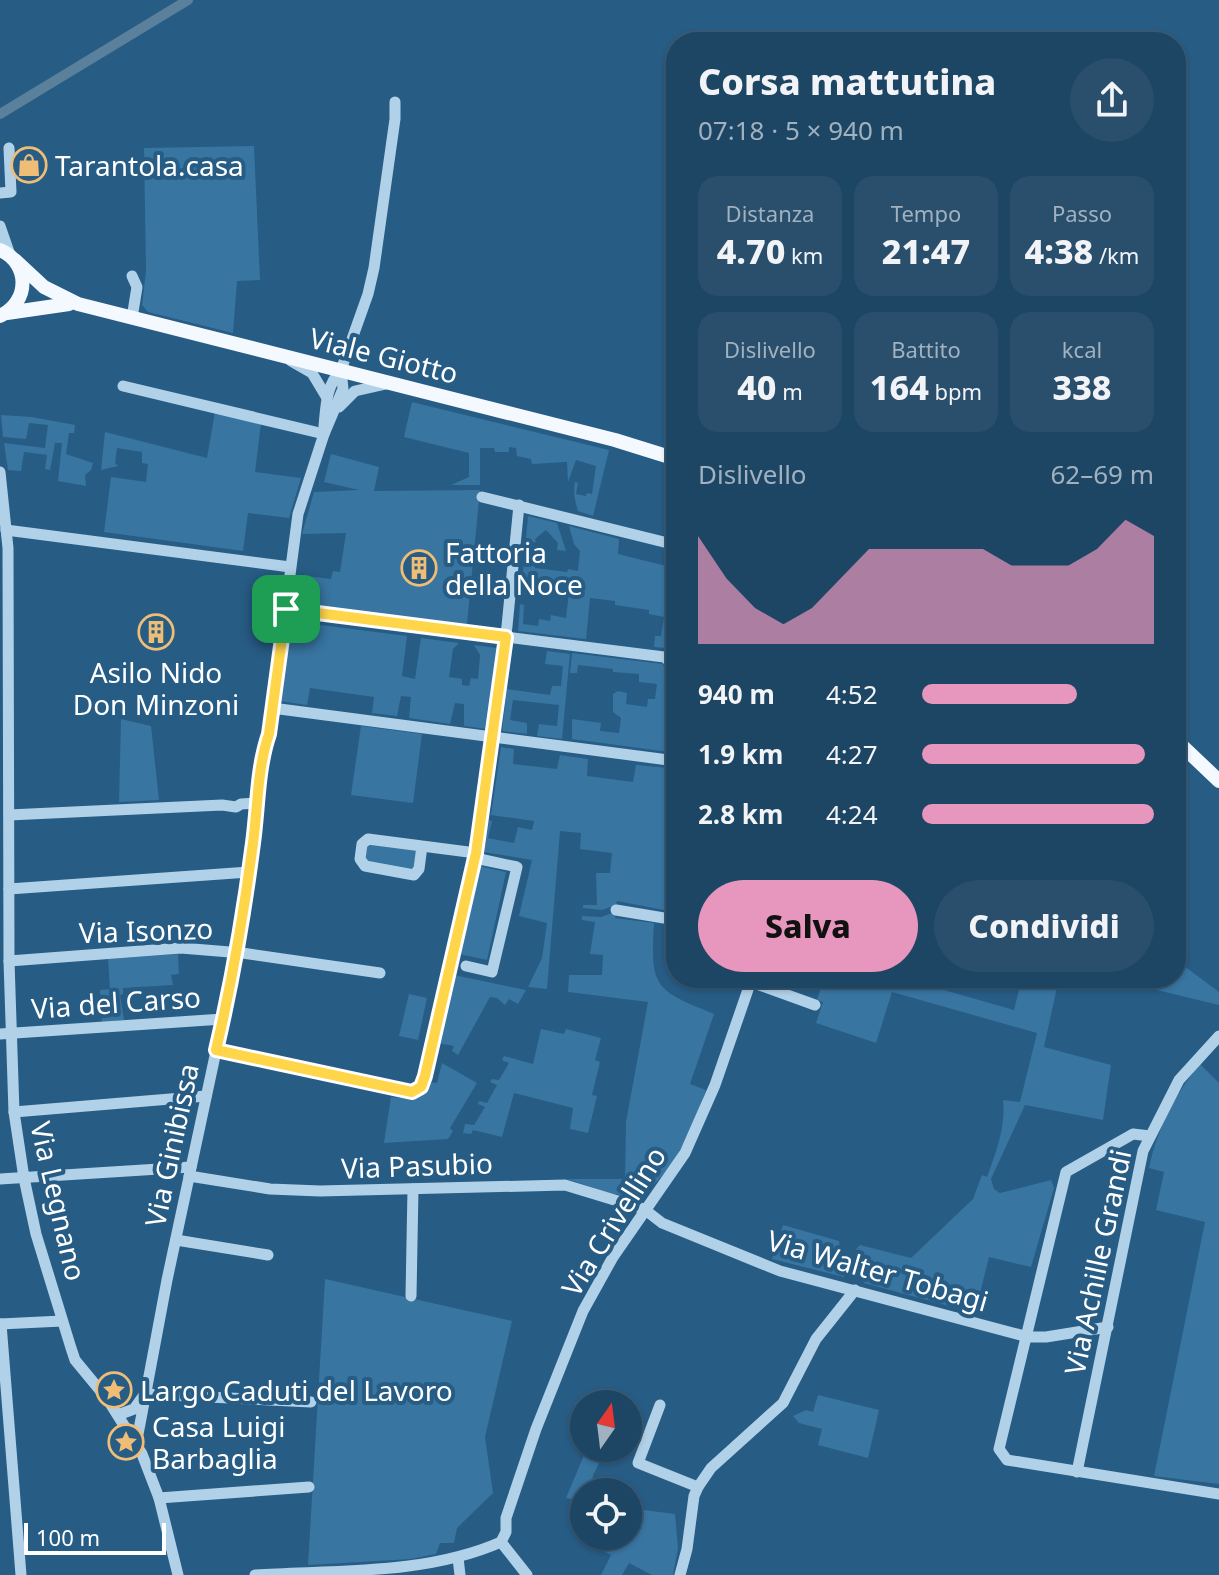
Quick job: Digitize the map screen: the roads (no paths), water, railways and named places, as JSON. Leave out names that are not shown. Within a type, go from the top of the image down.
[{"type":"main road","name":"Viale Giotto","points":[[9,255],[44,287],[78,304],[615,440],[666,456]]},
{"type":"main road","name":"Viale Giotto","points":[[2,316],[16,305],[23,289],[21,269],[9,255]]},
{"type":"main road","name":"Viale Giotto","points":[[2,316],[59,304],[78,304]]},
{"type":"main road","points":[[1186,750],[1219,781]]},
{"type":"street","points":[[341,370],[374,268],[395,102]]},
{"type":"street","points":[[0,193],[11,192],[9,148]]},
{"type":"street","points":[[0,226],[9,255]]},
{"type":"street","points":[[132,276],[137,287],[132,318]]},
{"type":"street","points":[[284,356],[312,373],[327,398]]},
{"type":"street","name":"Via Ginibissa","points":[[324,434],[327,398],[333,379],[341,370]]},
{"type":"street","name":"Via Ginibissa","points":[[133,1438],[138,1434],[237,953],[298,514],[324,434],[343,389],[341,370]]},
{"type":"street","name":"Via Ginibissa","points":[[330,421],[343,401],[355,391],[391,383]]},
{"type":"street","points":[[123,386],[324,434]]},
{"type":"street","name":"Via Legnano","points":[[0,472],[6,530],[4,678],[9,815],[6,1034],[24,1178],[36,1234],[75,1360],[133,1438],[159,1498],[178,1575]]},
{"type":"street","points":[[482,497],[666,542]]},
{"type":"street","points":[[216,1050],[401,1091],[412,1092],[421,1087],[476,855],[506,637],[519,505]]},
{"type":"street","points":[[6,530],[290,567]]},
{"type":"street","points":[[286,609],[666,659]]},
{"type":"street","points":[[272,708],[666,760]]},
{"type":"street","points":[[9,815],[222,805],[236,807],[257,803]]},
{"type":"street","points":[[422,846],[419,869],[414,875],[365,866],[360,859],[362,844],[368,839],[422,846],[476,855],[517,867],[492,972],[466,966]]},
{"type":"street","points":[[6,890],[249,872]]},
{"type":"street","points":[[616,910],[666,919]]},
{"type":"street","name":"Via Isonzo","points":[[9,961],[181,948],[380,973]]},
{"type":"street","name":"Via Crivellino","points":[[501,1542],[536,1429],[583,1311],[644,1209],[685,1153],[715,1085],[748,988]]},
{"type":"street","points":[[771,988],[815,1005]]},
{"type":"street","name":"Via del Carso","points":[[6,1034],[223,1019]]},
{"type":"street","name":"Via Achille Grandi","points":[[1077,1472],[1143,1151],[1179,1080],[1219,1036]]},
{"type":"street","points":[[14,1112],[206,1096]]},
{"type":"street","points":[[1150,1136],[1133,1134],[1066,1172],[999,1449],[1007,1460],[1219,1494]]},
{"type":"street","name":"Via Pasubio","points":[[0,1179],[190,1171],[282,1189],[320,1191],[565,1185],[644,1209]]},
{"type":"street","points":[[411,1296],[413,1189]]},
{"type":"street","name":"Via Walter Tobagi","points":[[644,1209],[662,1223],[780,1271],[1028,1337],[1108,1327]]},
{"type":"street","points":[[176,1240],[268,1255]]},
{"type":"street","points":[[680,1575],[698,1487],[711,1468],[783,1403],[816,1339],[855,1290]]},
{"type":"street","points":[[21,1575],[5,1439],[0,1324],[62,1321]]},
{"type":"street","points":[[118,1415],[134,1409],[145,1394],[311,1402]]},
{"type":"street","points":[[660,1405],[638,1463],[698,1487]]},
{"type":"street","points":[[159,1498],[309,1487]]},
{"type":"street","points":[[255,1575],[369,1572],[458,1558],[501,1542],[527,1575]]},
{"type":"street","points":[[458,1558],[460,1575]]},
{"type":"waterway","points":[[0,114],[188,0]]},
{"type":"place","name":"Tarantola.casa","points":[[29,165]]},
{"type":"place","name":"Fattoria della Noce","points":[[419,568]]},
{"type":"place","name":"Asilo Nido Don Minzoni","points":[[156,632]]},
{"type":"place","name":"Largo Caduti del Lavoro","points":[[114,1390]]},
{"type":"place","name":"Casa Luigi Barbaglia","points":[[126,1442]]}]
